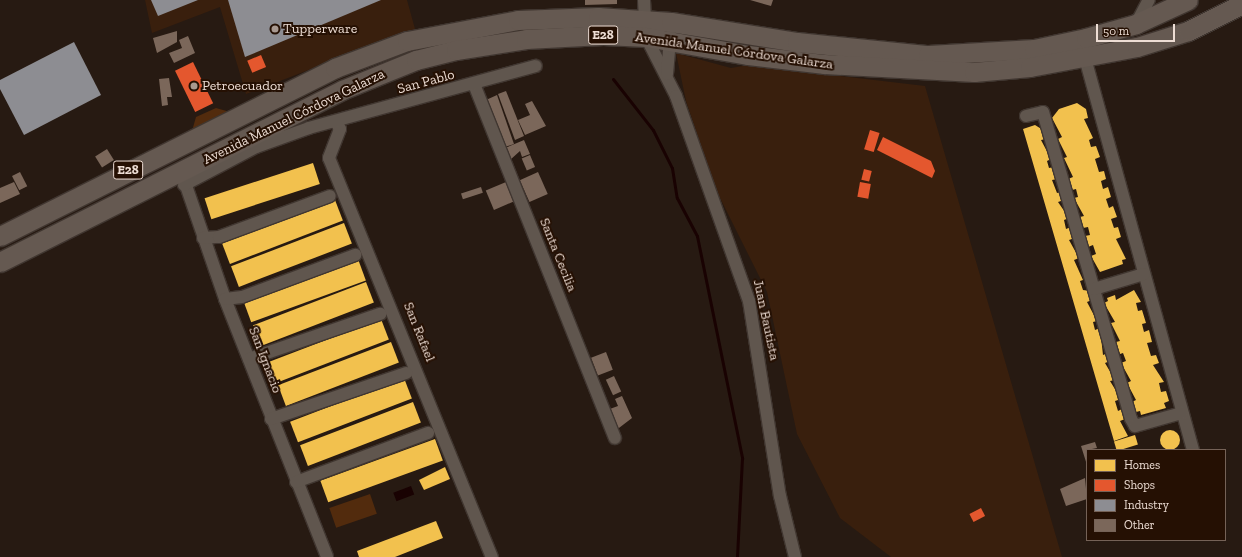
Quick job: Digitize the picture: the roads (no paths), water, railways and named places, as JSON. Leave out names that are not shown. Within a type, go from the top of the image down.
[{"type":"main road","name":"Avenida Manuel Córdova Galarza","points":[[0,262],[250,145],[342,90],[416,60],[526,39],[645,28],[670,22],[797,42],[928,56],[1034,48],[1136,24],[1188,0]]},
{"type":"main road","name":"Avenida Manuel Córdova Galarza","points":[[0,236],[335,68],[407,41],[518,20],[645,28],[669,42],[748,55],[935,73],[1000,70],[1085,58],[1164,40],[1242,4]]},
{"type":"main road","points":[[233,118],[250,145]]},
{"type":"street","points":[[644,0],[645,28]]},
{"type":"street","points":[[1136,24],[1149,0]]},
{"type":"street","name":"Juan Bautista","points":[[667,74],[670,22]]},
{"type":"street","name":"Juan Bautista","points":[[645,28],[667,74],[749,301],[780,496],[795,557]]},
{"type":"street","points":[[1085,58],[1193,449]]},
{"type":"street","name":"San Pablo","points":[[250,145],[536,66]]},
{"type":"street","name":"Santa Cecilia","points":[[474,84],[615,438]]},
{"type":"street","points":[[1026,116],[1043,112],[1135,426],[1182,413]]},
{"type":"street","name":"San Rafael","points":[[336,122],[340,129],[329,158],[492,557]]},
{"type":"street","name":"San Ignacio","points":[[182,178],[225,299],[271,419],[327,557]]},
{"type":"street","points":[[203,238],[219,237],[330,196]]},
{"type":"street","points":[[225,299],[242,297],[355,255]]},
{"type":"street","points":[[1094,289],[1144,274]]},
{"type":"street","points":[[249,359],[380,314]]},
{"type":"street","points":[[271,419],[406,373]]},
{"type":"street","points":[[296,482],[428,433]]},
{"type":"waterway","points":[[613,79],[653,130],[672,168],[677,198],[697,236],[742,458],[737,557]]},
{"type":"place","name":"Tupperware","points":[[275,29]]},
{"type":"place","name":"Petroecuador","points":[[194,86]]}]
